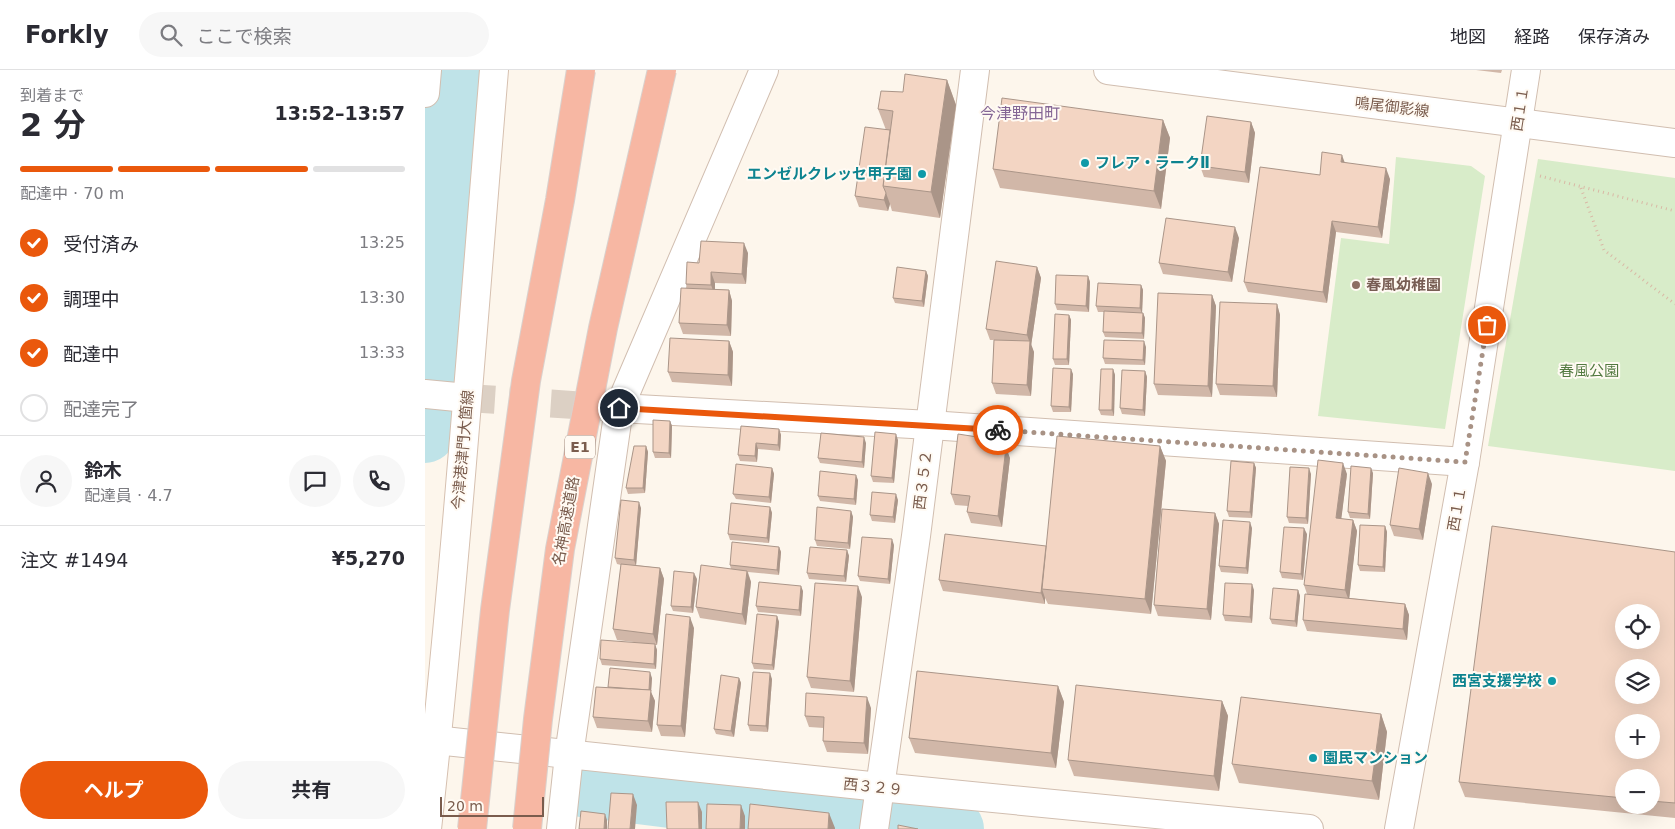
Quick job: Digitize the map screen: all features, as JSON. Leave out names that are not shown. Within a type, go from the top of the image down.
[{"type":"highway","points":[[472,829],[495,610],[526,381],[560,200],[581,70]]},
{"type":"highway","name":"名神高速道路","points":[[527,829],[539,709],[560,549],[603,328],[663,70]]},
{"type":"street","points":[[425,93],[427,70]]},
{"type":"street","name":"今津港津門大箇線","points":[[427,829],[445,396],[494,70]]},
{"type":"street","points":[[561,829],[569,755],[619,408],[763,70]]},
{"type":"street","name":"西３５２","points":[[874,829],[916,536],[975,70]]},
{"type":"street","name":"鳴尾御影線","points":[[1108,70],[1675,143]]},
{"type":"street","name":"西１１","points":[[1399,829],[1465,462],[1526,70]]},
{"type":"street","points":[[619,408],[930,425],[1465,462]]},
{"type":"street","name":"西３２９","points":[[431,740],[879,789],[1309,829]]},
{"type":"path","points":[[1511,168],[1675,211]]},
{"type":"path","points":[[1580,187],[1604,250],[1675,304]]},
{"type":"green space","points":[[1396,157],[1471,166],[1485,176],[1445,429],[1318,416],[1341,238],[1389,244]]},
{"type":"green space","name":"春風公園","points":[[1538,159],[1675,178],[1675,471],[1488,446]]},
{"type":"building","points":[[905,74],[947,80],[931,192],[883,186],[893,111],[878,109],[881,91],[903,92]]},
{"type":"building","name":"フレア・ラークⅡ","points":[[1002,98],[1163,120],[1154,191],[993,169]]},
{"type":"building","points":[[1207,116],[1251,122],[1245,172],[1200,166]]},
{"type":"building","points":[[865,127],[890,130],[883,186],[886,193],[884,200],[855,196]]},
{"type":"building","points":[[1322,152],[1342,155],[1341,162],[1386,168],[1378,227],[1332,221],[1323,292],[1244,282],[1260,167],[1320,175]]},
{"type":"building","points":[[1166,218],[1235,227],[1228,272],[1159,263]]},
{"type":"building","points":[[701,241],[744,243],[742,274],[711,272],[711,285],[686,284],[687,262],[699,263]]},
{"type":"building","points":[[996,261],[1037,267],[1027,335],[986,329]]},
{"type":"building","points":[[897,267],[926,271],[922,301],[893,298]]},
{"type":"building","points":[[1056,275],[1088,276],[1086,306],[1055,304]]},
{"type":"building","points":[[1098,283],[1141,285],[1140,308],[1096,306]]},
{"type":"building","points":[[681,288],[729,290],[727,325],[679,323]]},
{"type":"building","points":[[1158,293],[1212,295],[1208,386],[1154,384]]},
{"type":"building","points":[[1220,302],[1277,304],[1273,386],[1216,384]]},
{"type":"building","points":[[1104,311],[1143,313],[1142,333],[1103,332]]},
{"type":"building","points":[[1055,314],[1069,315],[1067,359],[1053,359]]},
{"type":"building","points":[[670,338],[729,341],[728,375],[668,372]]},
{"type":"building","points":[[994,340],[1030,341],[1027,385],[992,383]]},
{"type":"building","points":[[1104,340],[1144,341],[1143,360],[1103,358]]},
{"type":"building","points":[[1053,368],[1071,369],[1069,407],[1051,406]]},
{"type":"building","points":[[1101,369],[1113,369],[1112,410],[1099,410]]},
{"type":"building","points":[[1122,370],[1145,371],[1143,410],[1120,408]]},
{"type":"building","points":[[653,420],[670,421],[669,453],[653,452]]},
{"type":"building","points":[[741,426],[779,429],[778,445],[756,443],[755,456],[738,455]]},
{"type":"building","points":[[875,432],[896,434],[892,478],[871,476]]},
{"type":"building","points":[[821,433],[864,437],[862,462],[818,458]]},
{"type":"building","points":[[958,434],[984,438],[983,445],[1006,447],[998,516],[967,512],[970,496],[951,494]]},
{"type":"building","points":[[1057,436],[1160,446],[1145,599],[1042,589]]},
{"type":"building","points":[[634,446],[646,446],[643,488],[626,488]]},
{"type":"building","points":[[1318,460],[1343,463],[1336,518],[1353,520],[1345,590],[1304,585]]},
{"type":"building","points":[[1231,461],[1254,463],[1250,512],[1227,511]]},
{"type":"building","points":[[736,464],[772,468],[769,497],[733,494]]},
{"type":"building","points":[[1351,466],[1371,468],[1368,514],[1348,512]]},
{"type":"building","points":[[1290,467],[1309,468],[1306,518],[1287,517]]},
{"type":"building","points":[[1399,468],[1428,473],[1419,529],[1390,525]]},
{"type":"building","points":[[820,471],[856,475],[854,499],[818,496]]},
{"type":"building","points":[[872,492],[896,494],[893,517],[870,515]]},
{"type":"building","points":[[621,500],[639,502],[634,560],[615,558]]},
{"type":"building","points":[[731,503],[770,507],[767,538],[728,534]]},
{"type":"building","points":[[817,507],[851,511],[848,543],[815,540]]},
{"type":"building","points":[[1162,509],[1215,513],[1207,609],[1154,605]]},
{"type":"building","points":[[1223,520],[1250,522],[1246,568],[1219,566]]},
{"type":"building","points":[[1360,525],[1385,526],[1383,567],[1358,565]]},
{"type":"building","name":"西宮支援学校","points":[[1492,526],[1675,552],[1675,803],[1660,802],[1660,769],[1615,769],[1615,797],[1459,782]]},
{"type":"building","points":[[1284,527],[1304,528],[1301,574],[1280,572]]},
{"type":"building","points":[[945,534],[1046,546],[1041,593],[939,580]]},
{"type":"building","points":[[862,537],[892,539],[888,579],[858,576]]},
{"type":"building","points":[[732,542],[779,547],[777,570],[730,565]]},
{"type":"building","points":[[810,547],[847,550],[844,576],[807,573]]},
{"type":"building","points":[[621,564],[660,568],[653,634],[613,629]]},
{"type":"building","points":[[701,565],[747,571],[742,614],[696,607]]},
{"type":"building","points":[[674,571],[694,573],[691,607],[671,606]]},
{"type":"building","points":[[759,582],[801,586],[799,610],[756,606]]},
{"type":"building","points":[[815,583],[858,586],[850,681],[807,677]]},
{"type":"building","points":[[1225,583],[1252,584],[1250,617],[1223,615]]},
{"type":"building","points":[[1273,588],[1298,590],[1295,621],[1270,619]]},
{"type":"building","points":[[1305,594],[1405,604],[1403,629],[1303,620]]},
{"type":"building","points":[[666,614],[690,617],[681,726],[657,725]]},
{"type":"building","points":[[757,614],[777,616],[772,665],[752,663]]},
{"type":"building","points":[[601,640],[655,644],[654,664],[600,659]]},
{"type":"building","points":[[610,668],[650,672],[649,690],[608,687]]},
{"type":"building","points":[[917,671],[1058,686],[1051,753],[909,738]]},
{"type":"building","points":[[753,672],[770,673],[766,726],[748,725]]},
{"type":"building","points":[[721,675],[739,678],[731,731],[714,729]]},
{"type":"building","points":[[1076,685],[1222,701],[1214,776],[1068,760]]},
{"type":"building","points":[[596,687],[651,690],[648,721],[593,717]]},
{"type":"building","points":[[806,693],[867,697],[864,743],[823,741],[824,717],[805,716]]},
{"type":"building","name":"園民マンション","points":[[1241,697],[1381,714],[1372,781],[1232,764]]},
{"type":"building","points":[[611,793],[633,794],[630,829],[608,829]]},
{"type":"building","points":[[666,802],[698,802],[699,829],[667,829]]},
{"type":"building","points":[[707,804],[741,805],[740,829],[706,829]]},
{"type":"building","points":[[750,804],[829,813],[828,829],[748,829]]},
{"type":"building","points":[[581,811],[605,814],[604,829],[579,829]]},
{"type":"building","points":[[898,825],[918,829],[898,829]]},
{"type":"waterway","points":[[425,432],[459,70]]},
{"type":"waterway","points":[[582,786],[832,817],[953,829]]},
{"type":"tunnel","points":[[467,398],[619,408]]},
{"type":"way so far","points":[[998,430],[1465,462],[1487,325]]},
{"type":"place","name":"フレア・ラークⅡ","points":[[1085,163]]},
{"type":"place","name":"エンゼルクレッセ甲子園","points":[[922,174]]},
{"type":"place","name":"春風幼稚園","points":[[1356,285]]},
{"type":"place","name":"西宮支援学校","points":[[1552,681]]},
{"type":"place","name":"園民マンション","points":[[1313,758]]},
{"type":"district","name":"今津野田町","points":[[1020,113]]},
{"type":"route","points":[[619,408],[998,430]]}]
